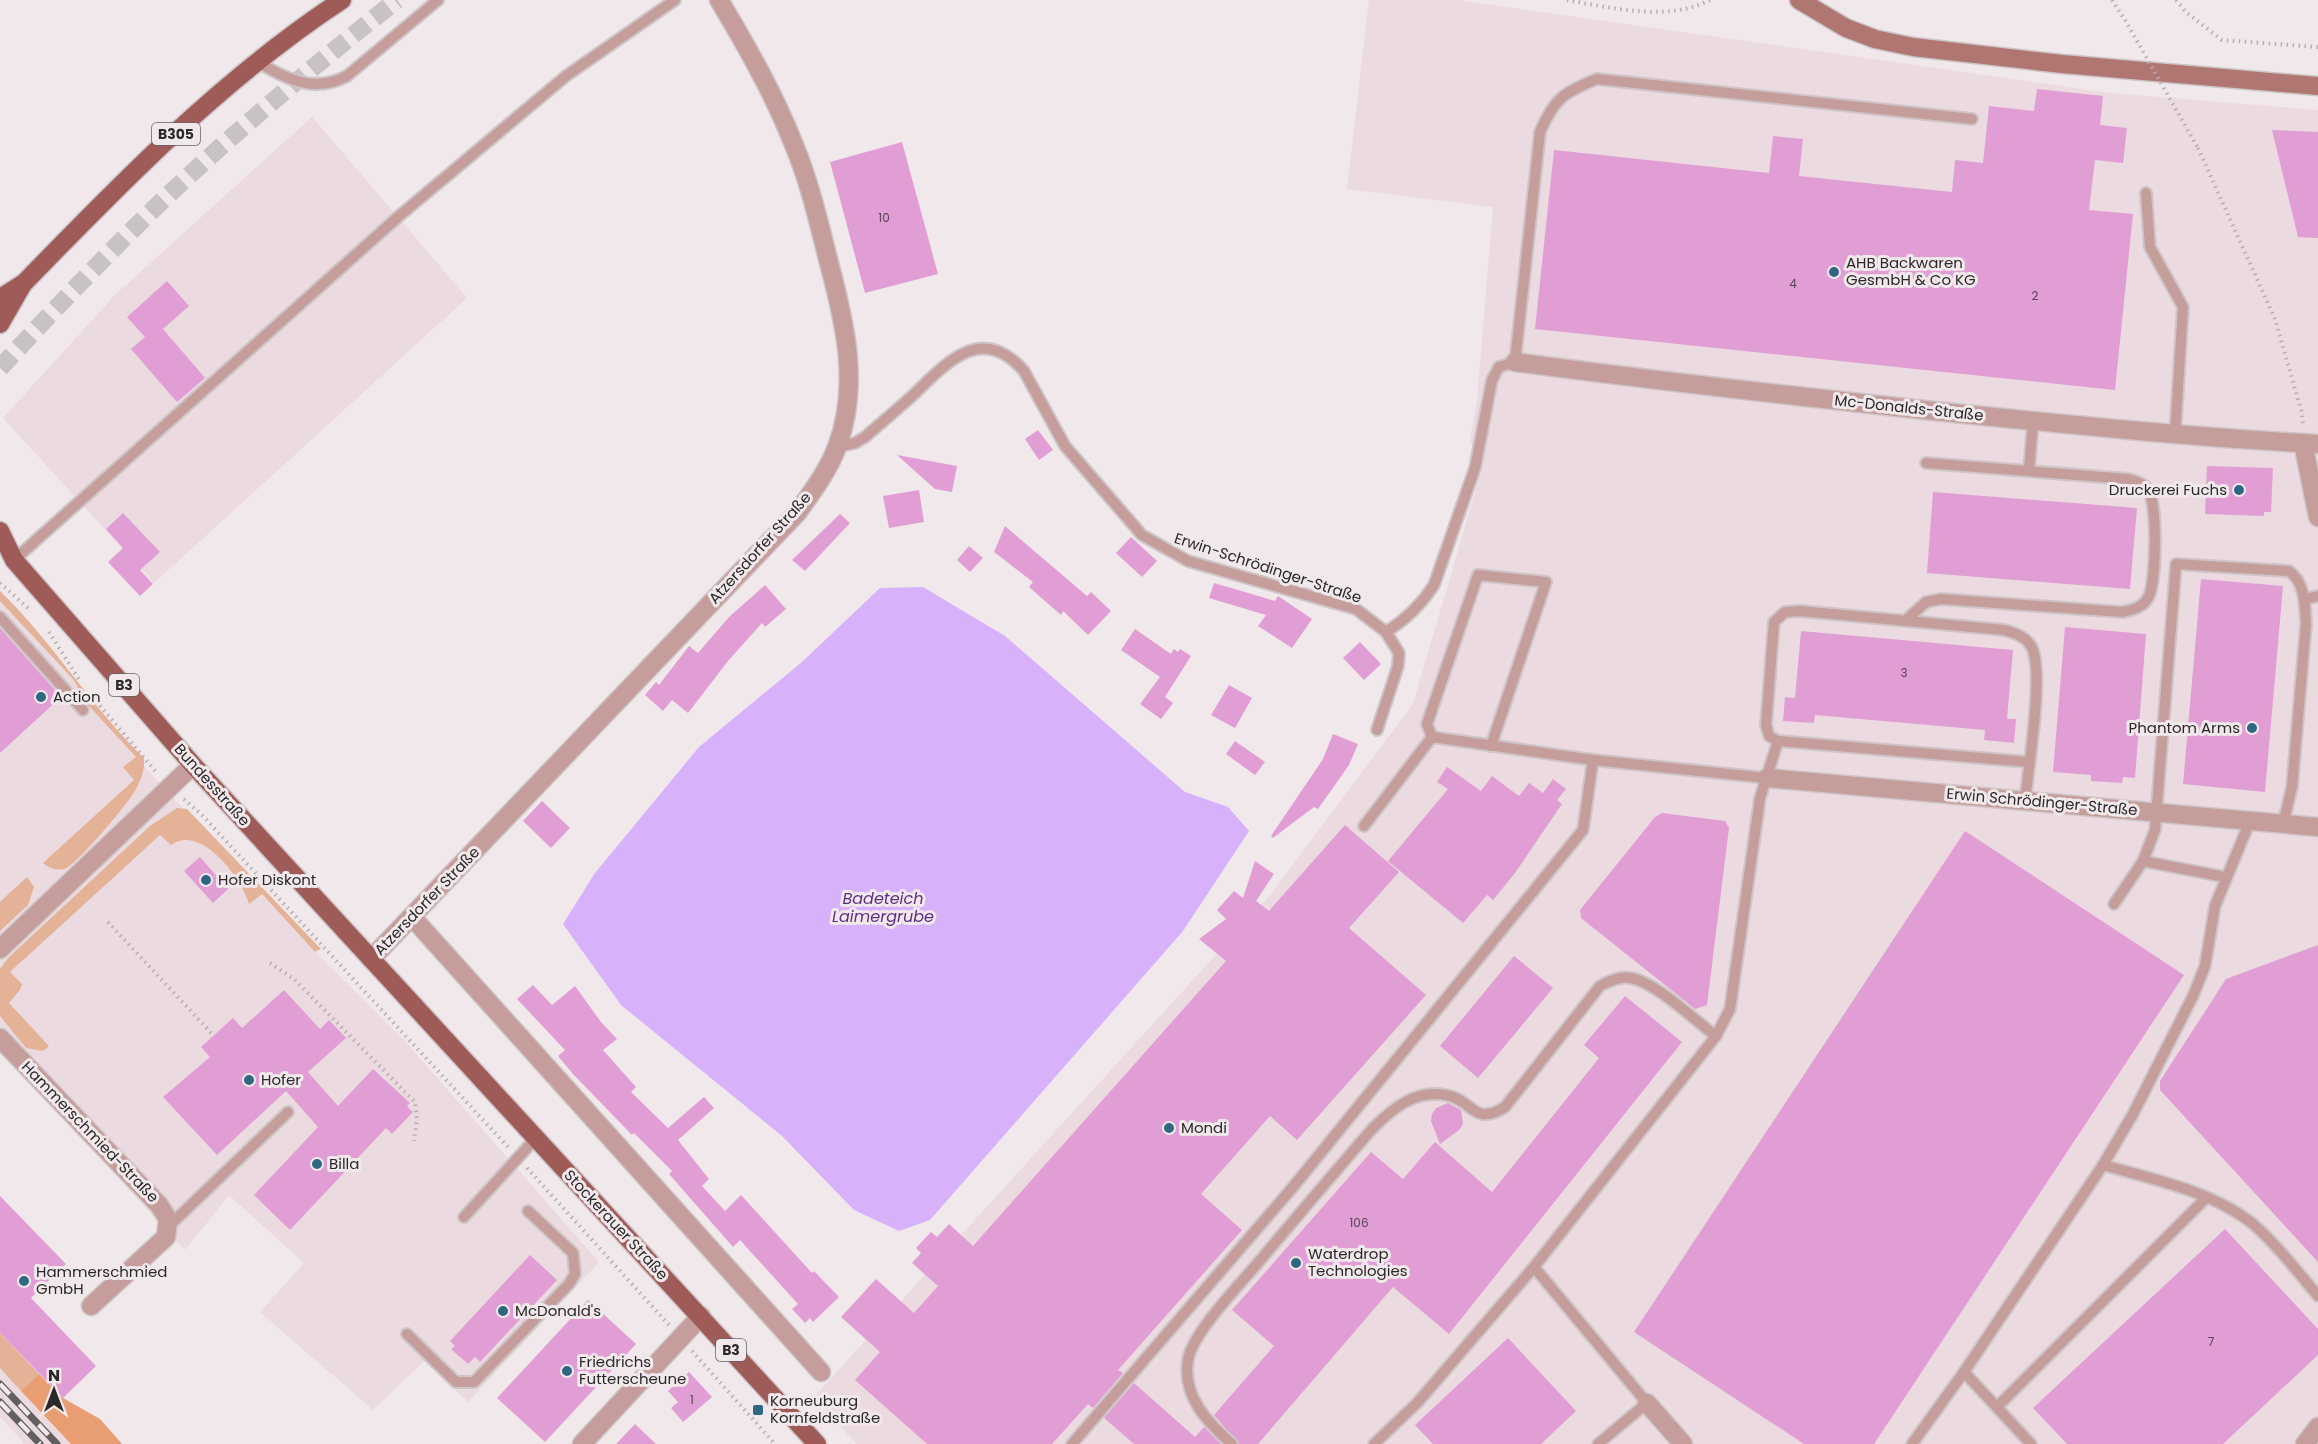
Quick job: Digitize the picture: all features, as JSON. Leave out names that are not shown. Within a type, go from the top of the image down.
[{"type":"main road","name":"B305","points":[[0,298],[24,283],[154,153],[258,62],[342,0]]},
{"type":"main road","points":[[1799,0],[1846,28],[1875,39],[1913,47],[2074,65],[2318,86]]},
{"type":"main road","name":"B305","points":[[0,324],[24,283]]},
{"type":"main road","name":"B3","points":[[0,531],[7,556]]},
{"type":"main road","name":"Bundesstraße","points":[[7,556],[193,765],[415,1006]]},
{"type":"main road","name":"Stockerauer Straße","points":[[415,1006],[817,1444]]},
{"type":"street","name":"Atzersdorfer Straße","points":[[371,959],[797,513],[819,482],[837,447],[849,381],[849,350],[821,232],[804,172],[785,123],[753,58],[719,0]]},
{"type":"street","name":"Mc-Donalds-Straße","points":[[1515,362],[1775,394],[2032,421],[2175,435],[2311,444]]},
{"type":"street","points":[[2311,444],[2318,517]]},
{"type":"street","points":[[0,949],[193,765]]},
{"type":"street","name":"Erwin Schrödinger-Straße","points":[[1767,778],[2318,827]]},
{"type":"street","points":[[412,916],[821,1372]]},
{"type":"street","name":"Hammerschmied-Straße","points":[[0,1038],[159,1205],[169,1226]]},
{"type":"street","points":[[91,1306],[166,1237],[169,1226]]},
{"type":"street","points":[[582,1444],[701,1316]]},
{"type":"street","points":[[1647,1403],[1683,1444]]},
{"type":"street","points":[[2305,1444],[2318,1427]]},
{"type":"lane","points":[[258,62],[284,78],[301,83],[319,85],[334,83],[347,76],[438,0]]},
{"type":"lane","points":[[7,556],[398,217],[566,76],[675,0]]},
{"type":"lane","points":[[1386,632],[1405,621],[1423,602],[1434,585],[1475,468],[1492,380],[1499,367],[1515,362],[1540,132],[1550,108],[1568,91],[1597,79],[1972,119]]},
{"type":"lane","points":[[2146,193],[2150,247],[2182,307],[2175,435]]},
{"type":"lane","name":"Erwin-Schrödinger-Straße","points":[[837,447],[855,443],[865,437],[947,362],[970,350],[982,348],[997,350],[1024,371],[1065,446],[1142,536],[1188,561],[1356,609],[1386,632],[1399,653],[1398,666],[1377,730]]},
{"type":"lane","points":[[2029,471],[2032,421]]},
{"type":"lane","points":[[1905,621],[1926,602],[1941,599],[2122,612],[2138,608],[2149,596],[2154,561],[2152,506],[2149,491],[2140,483],[2128,478],[1926,463]]},
{"type":"lane","points":[[2154,561],[2289,571],[2297,576],[2305,598],[2306,624],[2292,787],[2283,824]]},
{"type":"lane","points":[[2114,904],[2143,861],[2155,830],[2176,564]]},
{"type":"lane","points":[[1432,736],[1427,724],[1478,575],[1546,582],[1491,746]]},
{"type":"lane","points":[[2305,598],[2318,596]]},
{"type":"lane","points":[[2025,801],[2029,762],[2037,661],[2030,644],[2019,634],[2004,630],[1800,611],[1785,612],[1774,622],[1766,725],[1769,736],[1778,741],[2029,762]]},
{"type":"lane","points":[[0,617],[83,710]]},
{"type":"lane","points":[[1432,736],[1593,760],[1767,778]]},
{"type":"lane","points":[[1364,826],[1432,736]]},
{"type":"lane","points":[[1374,1444],[1418,1402],[1534,1268],[1716,1036],[1730,1009],[1734,990],[1760,798],[1778,741]]},
{"type":"lane","points":[[1072,1444],[1293,1187],[1583,830],[1593,760]]},
{"type":"lane","points":[[1912,1444],[1964,1372],[2103,1165],[2133,1113],[2193,996],[2205,966],[2215,906],[2250,821]]},
{"type":"lane","points":[[2143,861],[2225,877]]},
{"type":"lane","points":[[1232,1444],[1202,1414],[1195,1404],[1187,1380],[1188,1358],[1198,1336],[1372,1129],[1397,1104],[1423,1095],[1446,1095],[1464,1102],[1477,1114],[1491,1115],[1505,1107],[1600,986],[1612,980],[1629,978],[1646,983],[1716,1036]]},
{"type":"lane","points":[[169,1226],[288,1112]]},
{"type":"lane","points":[[464,1217],[536,1138]]},
{"type":"lane","points":[[2103,1165],[2206,1198],[2231,1209],[2252,1223],[2318,1296]]},
{"type":"lane","points":[[1997,1407],[2206,1198]]},
{"type":"lane","points":[[407,1334],[456,1382],[474,1382],[569,1284],[574,1274],[573,1253],[528,1211]]},
{"type":"lane","points":[[1534,1268],[1647,1403],[1599,1444]]},
{"type":"lane","points":[[1964,1372],[2031,1444]]},
{"type":"path","points":[[1567,0],[1657,12],[1679,11],[1710,0]]},
{"type":"path","points":[[2112,0],[2198,148],[2275,319],[2311,444]]},
{"type":"path","points":[[2176,0],[2186,12],[2222,40],[2318,47]]},
{"type":"path","points":[[0,583],[32,612]]},
{"type":"path","points":[[46,628],[87,689]]},
{"type":"path","points":[[94,698],[170,787],[202,815],[776,1444]]},
{"type":"path","points":[[108,922],[214,1036]]},
{"type":"path","points":[[270,963],[294,979],[415,1102],[417,1119],[414,1141]]},
{"type":"shaded area","points":[[1369,0],[1458,0],[2111,93],[2318,110],[2318,1444],[857,1444],[813,1398],[1271,894],[1413,704],[1484,462],[1470,441],[1477,399],[1493,207],[1347,189]]},
{"type":"shaded area","points":[[312,117],[467,298],[154,583],[3,418],[115,295]]},
{"type":"shaded area","points":[[0,591],[37,631],[107,718],[144,758],[140,782],[132,796],[74,862],[58,870],[43,863],[134,780],[123,767],[136,757],[88,705],[73,679],[0,601]]},
{"type":"shaded area","points":[[0,601],[74,679],[88,705],[315,952],[402,1038],[599,1262],[468,1402],[424,1361],[373,1410],[260,1312],[304,1263],[229,1195],[185,1250],[0,1050]]},
{"type":"shaded area","points":[[177,808],[187,809],[321,949],[315,952],[262,894],[249,904],[238,881],[219,857],[207,847],[195,841],[183,840],[171,845],[160,835],[10,972],[22,984],[9,1003],[49,1046],[43,1051],[26,1048],[0,1016],[0,969],[8,958],[150,826]]},
{"type":"shaded area","points":[[27,877],[34,887],[28,905],[0,931],[0,902]]},
{"type":"shaded area","points":[[0,1333],[39,1374],[21,1391],[0,1368]]},
{"type":"shaded area","points":[[0,1368],[71,1444],[25,1444],[0,1417]]},
{"type":"shaded area","points":[[39,1374],[63,1398],[100,1419],[122,1444],[71,1444],[21,1391]]},
{"type":"water","name":"Badeteich Laimergrube","points":[[923,587],[1005,636],[1185,792],[1228,807],[1249,831],[1183,931],[930,1220],[899,1231],[854,1210],[782,1136],[621,1005],[563,924],[595,873],[699,747],[802,662],[880,588]]},
{"type":"building","name":"AHB Backwaren GesmbH & Co KG","points":[[2037,89],[2103,96],[2100,125],[2127,128],[2123,163],[2095,160],[2089,210],[2133,214],[2115,390],[1535,329],[1554,150],[1769,173],[1773,136],[1803,139],[1799,176],[1952,192],[1955,160],[1983,163],[1989,106],[2034,111]]},
{"type":"building","points":[[2272,130],[2318,132],[2318,238],[2298,237]]},
{"type":"building","points":[[902,142],[938,274],[865,293],[830,162]]},
{"type":"building","points":[[167,281],[189,306],[163,329],[205,378],[177,402],[131,349],[145,337],[127,317]]},
{"type":"building","points":[[1038,430],[1053,450],[1039,460],[1025,439]]},
{"type":"building","points":[[897,455],[957,466],[952,492],[935,489]]},
{"type":"building","name":"Druckerei Fuchs","points":[[2207,466],[2273,468],[2271,512],[2264,512],[2264,516],[2205,514]]},
{"type":"building","points":[[919,490],[924,522],[889,528],[883,496]]},
{"type":"building","points":[[1933,492],[2137,508],[2130,589],[1927,573]]},
{"type":"building","points":[[123,513],[160,552],[140,570],[153,584],[140,596],[108,562],[123,548],[106,529]]},
{"type":"building","points":[[840,514],[850,523],[805,571],[792,560]]},
{"type":"building","points":[[1005,526],[1087,596],[1091,592],[1111,611],[1088,635],[1063,611],[1061,615],[1029,587],[1033,582],[994,552]]},
{"type":"building","points":[[1131,537],[1157,561],[1142,577],[1116,553]]},
{"type":"building","points":[[969,546],[983,558],[970,572],[957,560]]},
{"type":"building","points":[[2201,579],[2283,586],[2265,792],[2183,784]]},
{"type":"building","points":[[1214,583],[1275,601],[1278,596],[1312,619],[1292,648],[1258,626],[1266,615],[1209,598]]},
{"type":"building","points":[[765,585],[786,609],[765,627],[762,623],[728,661],[688,713],[672,700],[663,711],[645,695],[656,682],[659,685],[689,646],[698,653],[729,617]]},
{"type":"building","points":[[2065,627],[2146,634],[2135,778],[2123,777],[2122,783],[2091,781],[2091,775],[2053,772]]},
{"type":"building","points":[[0,628],[61,697],[0,753]]},
{"type":"building","points":[[1135,629],[1171,654],[1174,649],[1178,652],[1180,649],[1191,656],[1165,697],[1173,703],[1161,719],[1140,704],[1160,677],[1121,650]]},
{"type":"building","points":[[1801,631],[2013,650],[2007,719],[2016,719],[2014,743],[1984,740],[1985,730],[1815,715],[1814,723],[1783,721],[1785,697],[1795,698]]},
{"type":"building","points":[[1360,642],[1381,664],[1364,680],[1343,658]]},
{"type":"building","points":[[1229,685],[1252,698],[1235,728],[1211,715]]},
{"type":"building","points":[[1333,734],[1358,744],[1349,765],[1318,809],[1314,807],[1273,838],[1271,836],[1323,759]]},
{"type":"building","points":[[1235,741],[1265,762],[1255,775],[1226,754]]},
{"type":"building","points":[[1447,767],[1481,791],[1492,776],[1519,796],[1529,783],[1543,793],[1553,779],[1566,789],[1557,800],[1562,804],[1515,873],[1493,900],[1487,895],[1463,923],[1388,861],[1448,789],[1437,782]]},
{"type":"building","points":[[542,801],[570,828],[551,848],[523,821]]},
{"type":"building","points":[[1662,813],[1725,821],[1729,828],[1707,1005],[1695,1009],[1581,918],[1580,910],[1655,817]]},
{"type":"building","name":"Mondi","points":[[1345,825],[1399,872],[1349,928],[1426,995],[1297,1140],[1270,1116],[1201,1194],[1242,1230],[1118,1370],[1123,1373],[1093,1408],[1088,1404],[1052,1444],[927,1444],[855,1380],[880,1352],[841,1317],[876,1279],[914,1313],[938,1286],[912,1263],[921,1253],[916,1248],[931,1232],[937,1237],[949,1224],[973,1246],[1226,961],[1199,939],[1226,919],[1217,910],[1234,891],[1243,898],[1255,861],[1274,874],[1256,901],[1269,911]]},
{"type":"building","points":[[1965,831],[2184,975],[1874,1444],[1804,1444],[1634,1332]]},
{"type":"building","name":"Hofer Diskont","points":[[200,857],[228,889],[213,903],[184,871]]},
{"type":"building","points":[[2318,945],[2318,1262],[2160,1090],[2160,1081],[2226,979]]},
{"type":"building","points":[[1514,956],[1553,988],[1478,1078],[1440,1046]]},
{"type":"building","points":[[533,985],[552,1005],[575,986],[601,1022],[617,1039],[603,1050],[636,1087],[631,1092],[668,1128],[704,1097],[714,1108],[678,1140],[709,1179],[702,1186],[725,1211],[741,1195],[812,1273],[814,1271],[839,1297],[813,1322],[810,1318],[805,1323],[792,1309],[798,1304],[740,1240],[733,1247],[669,1174],[672,1171],[634,1133],[632,1135],[558,1056],[565,1050],[517,999]]},
{"type":"building","points":[[284,990],[320,1029],[329,1020],[346,1038],[308,1072],[338,1106],[373,1069],[410,1103],[407,1106],[413,1112],[392,1134],[386,1128],[290,1230],[254,1195],[318,1127],[286,1091],[217,1155],[163,1097],[210,1057],[201,1047],[233,1018],[242,1028]]},
{"type":"building","points":[[1625,996],[1682,1042],[1449,1334],[1393,1287],[1258,1444],[1239,1444],[1214,1415],[1274,1346],[1232,1310],[1371,1152],[1403,1179],[1435,1142],[1492,1192],[1599,1058],[1584,1045]]},
{"type":"building","points":[[1448,1103],[1461,1110],[1463,1124],[1459,1130],[1440,1144],[1431,1121],[1432,1114],[1436,1108]]},
{"type":"building","name":"Hammerschmied GmbH","points":[[0,1196],[66,1264],[31,1298],[96,1366],[63,1398],[0,1333]]},
{"type":"building","points":[[2225,1229],[2318,1329],[2318,1355],[2223,1444],[2067,1444],[2033,1408]]},
{"type":"building","name":"McDonald's","points":[[530,1255],[557,1280],[480,1362],[475,1357],[468,1364],[451,1349],[455,1346],[450,1341]]},
{"type":"building","name":"Friedrichs Futterscheune","points":[[588,1300],[636,1344],[545,1442],[497,1398]]},
{"type":"building","points":[[1508,1338],[1576,1411],[1541,1444],[1433,1444],[1415,1425]]},
{"type":"building","points":[[689,1372],[712,1397],[683,1422],[671,1408],[678,1402],[668,1391]]},
{"type":"building","points":[[1134,1383],[1195,1437],[1204,1427],[1221,1444],[1134,1444],[1104,1418]]},
{"type":"building","points":[[635,1424],[656,1444],[616,1444]]},
{"type":"tunnel","points":[[0,368],[100,262],[178,186],[276,99],[397,0]]},
{"type":"railway","points":[[0,1384],[57,1444]]},
{"type":"railway","points":[[0,1402],[40,1444]]},
{"type":"place","name":"AHB Backwaren GesmbH & Co KG","points":[[1834,272]]},
{"type":"place","name":"Druckerei Fuchs","points":[[2239,490]]},
{"type":"place","name":"Action","points":[[41,697]]},
{"type":"place","name":"Phantom Arms","points":[[2252,728]]},
{"type":"place","name":"Hofer Diskont","points":[[206,880]]},
{"type":"place","name":"Hofer","points":[[249,1080]]},
{"type":"place","name":"Mondi","points":[[1169,1128]]},
{"type":"place","name":"Billa","points":[[317,1164]]},
{"type":"place","name":"Waterdrop Technologies","points":[[1296,1263]]},
{"type":"place","name":"Hammerschmied GmbH","points":[[24,1281]]},
{"type":"place","name":"McDonald's","points":[[503,1311]]},
{"type":"place","name":"Friedrichs Futterscheune","points":[[567,1371]]},
{"type":"place","name":"Korneuburg Kornfeldstraße","points":[[758,1410]]}]
